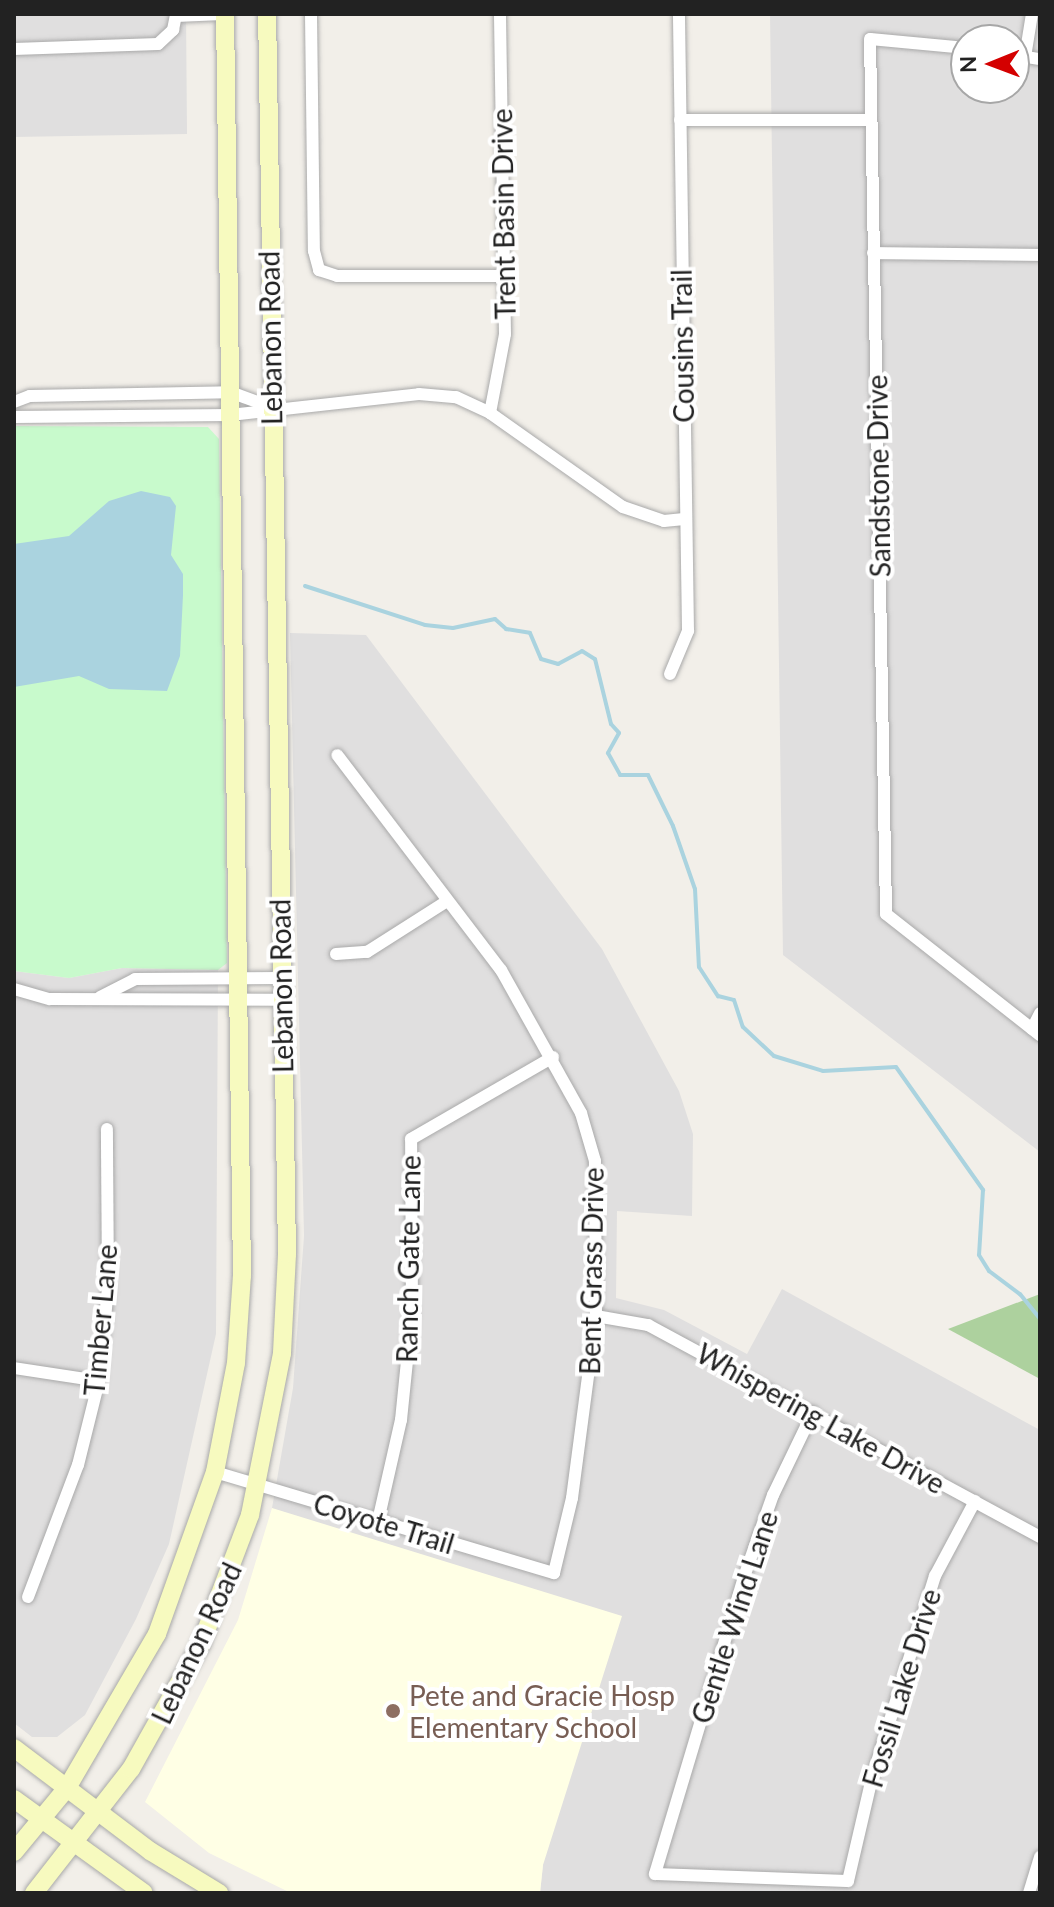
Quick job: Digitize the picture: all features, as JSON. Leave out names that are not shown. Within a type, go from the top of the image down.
[{"type":"main road","name":"Lebanon Road","points":[[14,1852],[67,1788],[157,1634],[215,1472],[236,1363],[242,1276],[224,14]]},
{"type":"main road","name":"Lebanon Road","points":[[34,1893],[100,1814],[201,1644],[258,1485],[286,1304],[267,14]]},
{"type":"main road","points":[[14,1748],[100,1814],[219,1893]]},
{"type":"main road","points":[[14,1799],[144,1893]]},
{"type":"street","points":[[14,49],[158,44],[173,30],[176,15],[224,14]]},
{"type":"street","points":[[311,14],[314,251],[319,270],[337,276],[504,276]]},
{"type":"street","name":"Trent Basin Drive","points":[[490,413],[503,361],[500,14]]},
{"type":"street","name":"Cousins Trail","points":[[670,674],[688,631],[679,14]]},
{"type":"street","name":"Sandstone Drive","points":[[950,46],[870,39],[886,914],[1036,1032]]},
{"type":"street","points":[[680,120],[871,120]]},
{"type":"street","points":[[873,253],[1040,255]]},
{"type":"street","points":[[14,402],[30,396],[230,392],[271,407]]},
{"type":"street","points":[[14,417],[230,415],[271,407],[438,394],[490,413],[623,507],[664,521],[684,519]]},
{"type":"street","name":"Bent Grass Drive","points":[[337,755],[501,970],[553,1057],[581,1113],[595,1161],[596,1316],[583,1436],[554,1573]]},
{"type":"street","points":[[336,954],[367,952],[447,901]]},
{"type":"street","points":[[100,997],[135,979],[281,978]]},
{"type":"street","points":[[14,989],[50,999],[100,997],[127,1003],[281,1000]]},
{"type":"street","points":[[1036,1032],[1040,1013]]},
{"type":"street","name":"Ranch Gate Lane","points":[[378,1521],[401,1420],[412,1312],[411,1139],[553,1057]]},
{"type":"street","name":"Timber Lane","points":[[28,1597],[78,1465],[99,1381],[108,1288],[107,1129]]},
{"type":"street","name":"Whispering Lake Drive","points":[[596,1316],[648,1325],[1040,1537]]},
{"type":"street","points":[[14,1368],[99,1381]]},
{"type":"street","name":"Gentle Wind Lane","points":[[813,1412],[753,1551],[655,1874],[848,1881]]},
{"type":"street","name":"Coyote Trail","points":[[215,1472],[554,1573]]},
{"type":"street","name":"Fossil Lake Drive","points":[[848,1881],[872,1778],[935,1576],[975,1501]]},
{"type":"street","points":[[1029,1893],[1040,1857]]},
{"type":"shaded area","points":[[14,14],[186,14],[187,134],[14,137]]},
{"type":"shaded area","points":[[770,14],[1040,14],[1040,1152],[783,955]]},
{"type":"shaded area","points":[[290,633],[366,635],[602,949],[679,1091],[693,1134],[692,1216],[617,1211],[616,1298],[664,1310],[747,1354],[782,1289],[1040,1430],[1040,1893],[540,1893],[543,1865],[272,1508],[293,1388],[304,1236]]},
{"type":"shaded area","points":[[122,968],[218,970],[216,1334],[169,1544],[136,1619],[85,1715],[57,1737],[32,1737],[14,1723],[14,971],[69,978]]},
{"type":"shaded area","name":"Pete and Gracie Hosp Elementary School","points":[[272,1508],[622,1616],[543,1865],[540,1893],[291,1893],[209,1853],[145,1802],[238,1620]]},
{"type":"green space","points":[[14,426],[208,427],[219,439],[227,963],[218,970],[122,968],[69,978],[14,971]]},
{"type":"green space","points":[[1040,1294],[1040,1379],[948,1329]]},
{"type":"water","points":[[141,491],[170,497],[176,506],[171,555],[183,574],[183,595],[180,656],[167,691],[109,689],[79,676],[14,687],[14,544],[69,536],[109,501]]},
{"type":"waterway","points":[[305,586],[425,625],[453,628],[495,619],[506,629],[530,633],[541,659],[558,664],[582,651],[595,659],[611,724],[619,733],[608,753],[620,775],[648,775],[673,826],[695,889],[699,967],[718,996],[734,1000],[743,1027],[774,1056],[823,1071],[896,1067],[983,1190],[979,1255],[989,1271],[1020,1294],[1040,1319]]},
{"type":"place","name":"Pete and Gracie Hosp Elementary School","points":[[393,1711]]}]
